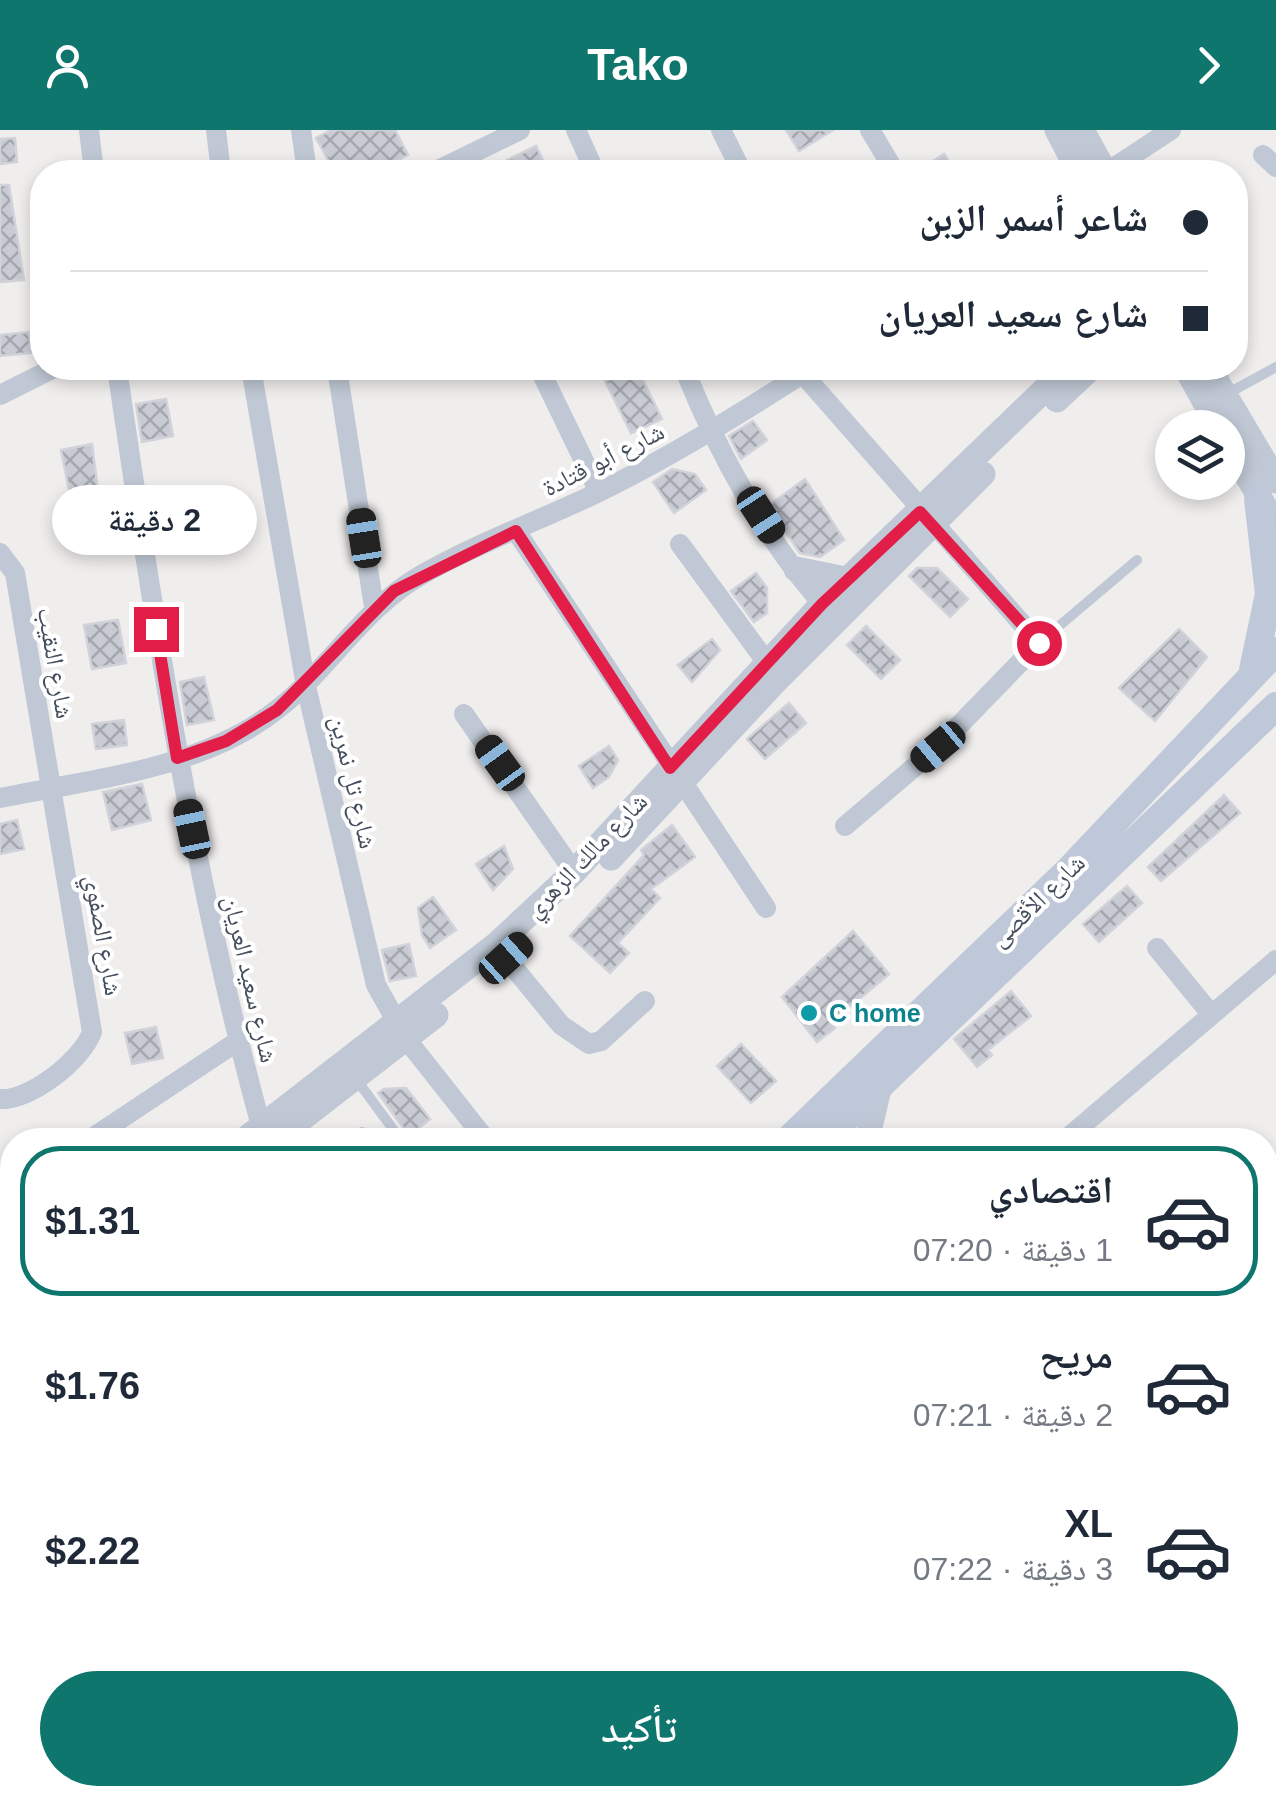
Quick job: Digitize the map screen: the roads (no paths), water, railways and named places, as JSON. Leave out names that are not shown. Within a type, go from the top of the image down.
[{"type":"main road","points":[[1250,681],[1269,594],[1267,490]]},
{"type":"main road","name":"شارع الأقصى","points":[[800,1128],[1068,871],[1276,652]]},
{"type":"main road","name":"شارع الأقصى","points":[[837,1128],[1274,709]]},
{"type":"street","points":[[90,130],[93,160]]},
{"type":"street","points":[[216,130],[220,160]]},
{"type":"street","points":[[300,130],[305,160]]},
{"type":"street","points":[[462,160],[520,130]]},
{"type":"street","points":[[576,130],[590,160]]},
{"type":"street","points":[[721,130],[736,160]]},
{"type":"street","points":[[870,130],[888,160]]},
{"type":"street","points":[[1057,130],[1073,160]]},
{"type":"street","points":[[1082,130],[1099,160]]},
{"type":"street","points":[[1125,160],[1171,130]]},
{"type":"street","points":[[0,395],[30,380]]},
{"type":"street","name":"شارع سعيد العريان","points":[[119,380],[177,758],[258,1128]]},
{"type":"street","name":"شارع تل نمرين","points":[[253,380],[306,686],[376,985],[402,1033],[477,1128]]},
{"type":"street","points":[[339,380],[374,607]]},
{"type":"street","points":[[546,380],[599,492]]},
{"type":"street","points":[[689,380],[709,431],[796,570],[830,612]]},
{"type":"street","name":"شارع أبو قتادة","points":[[0,798],[177,758],[249,730],[306,686],[374,607],[424,574],[599,492],[791,380]]},
{"type":"street","points":[[815,380],[926,518],[1039,643],[938,747],[845,826]]},
{"type":"street","name":"شارع مالك الزهري","points":[[271,1128],[506,958],[576,894],[768,664],[830,612],[850,580],[926,518],[1056,380]]},
{"type":"street","name":"شارع مالك الزهري","points":[[273,1128],[356,1078],[676,776],[830,612],[926,518],[1078,380]]},
{"type":"street","points":[[1199,380],[1212,410]]},
{"type":"street","points":[[1206,380],[1224,395],[1267,490],[1276,526]]},
{"type":"street","points":[[1245,463],[1267,490]]},
{"type":"street","points":[[516,531],[766,908]]},
{"type":"street","points":[[680,544],[768,664]]},
{"type":"street","name":"شارع النقيب","points":[[0,553],[15,573],[52,787]]},
{"type":"street","points":[[796,570],[850,580]]},
{"type":"street","points":[[464,714],[574,872]]},
{"type":"street","name":"شارع الصفوي","points":[[0,1099],[14,1099],[78,1060],[92,1032],[52,787]]},
{"type":"street","points":[[1157,948],[1211,1014]]},
{"type":"street","points":[[506,958],[561,1025],[589,1044],[601,1041],[644,1001]]},
{"type":"street","points":[[1079,1128],[1211,1014],[1274,967]]},
{"type":"street","points":[[107,1128],[238,1041]]},
{"type":"street","points":[[870,1128],[879,1089]]},
{"type":"lane","points":[[1224,395],[1276,368]]},
{"type":"lane","points":[[1039,643],[1136,560]]},
{"type":"lane","points":[[356,1078],[393,1128]]},
{"type":"place","name":"C home","points":[[809,1013]]}]
